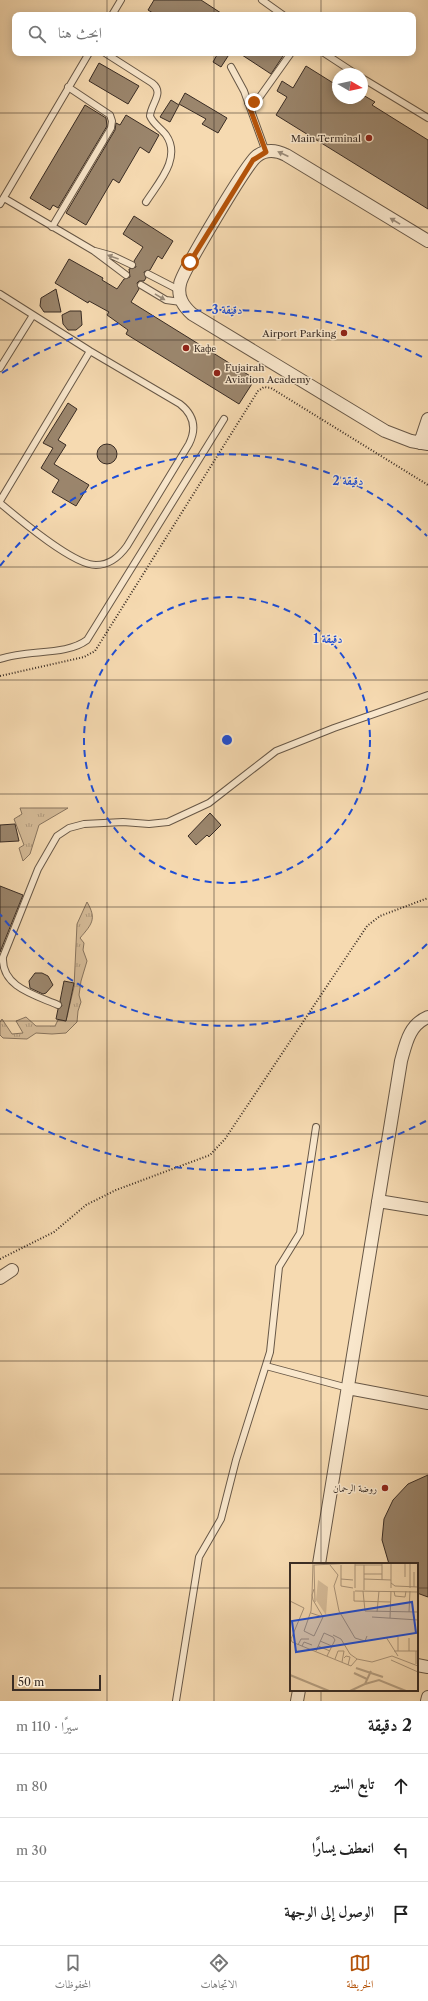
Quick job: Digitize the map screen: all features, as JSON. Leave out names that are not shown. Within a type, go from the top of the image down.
[{"type":"street","points":[[428,241],[286,155],[280,152],[266,152],[253,160],[190,262],[180,283],[180,296],[192,314],[385,431],[402,438],[424,444],[428,419]]},
{"type":"street","points":[[319,1563],[402,1061],[408,1037],[416,1024],[428,1017]]},
{"type":"street","points":[[378,1201],[428,1209]]},
{"type":"street","points":[[0,1278],[12,1270]]},
{"type":"street","points":[[348,1388],[428,1403]]},
{"type":"street","points":[[418,1665],[428,1667]]},
{"type":"street","points":[[297,1701],[299,1691]]},
{"type":"street","points":[[427,1701],[428,1697]]},
{"type":"lane","points":[[114,12],[121,0]]},
{"type":"lane","points":[[262,0],[279,12]]},
{"type":"lane","points":[[0,204],[87,56]]},
{"type":"lane","points":[[110,56],[152,83],[158,90],[150,116],[166,134],[171,148],[171,156],[167,170],[146,202]]},
{"type":"lane","points":[[248,103],[259,98],[289,56]]},
{"type":"lane","points":[[329,56],[347,68]]},
{"type":"lane","points":[[231,67],[248,103],[266,152]]},
{"type":"lane","points":[[368,82],[428,118]]},
{"type":"lane","points":[[52,227],[111,128],[112,121],[110,115],[68,88]]},
{"type":"lane","points":[[4,198],[94,251],[126,275]]},
{"type":"lane","points":[[94,251],[113,256],[132,265]]},
{"type":"lane","points":[[148,274],[180,296]]},
{"type":"lane","points":[[141,285],[166,300],[180,296]]},
{"type":"lane","points":[[0,294],[187,410],[192,417],[194,426],[193,436],[189,444],[121,554],[105,564],[91,564],[78,559],[34,531],[0,502],[90,351]]},
{"type":"lane","points":[[0,368],[33,315]]},
{"type":"lane","points":[[0,659],[29,652],[68,649],[87,640],[224,419]]},
{"type":"lane","points":[[58,1005],[25,990],[8,978],[3,967],[3,957],[38,869],[57,836],[69,828],[84,824],[123,822],[150,824],[168,822],[209,803],[276,752],[334,728],[428,695]]},
{"type":"lane","points":[[176,1701],[199,1557],[221,1519],[236,1460],[270,1352],[279,1268],[300,1233],[316,1127]]},
{"type":"lane","points":[[266,1366],[348,1388]]},
{"type":"path","points":[[0,676],[84,657],[95,651],[260,388],[264,386],[271,388],[428,485]]},
{"type":"path","points":[[0,1259],[54,1232],[86,1205],[116,1190],[210,1155],[225,1139],[367,926],[380,916],[428,898]]},
{"type":"green space","points":[[20,808],[68,808],[39,825],[30,854],[23,861],[19,848],[24,845],[14,819],[22,814]]},
{"type":"green space","points":[[87,902],[92,913],[92,921],[88,929],[80,938],[84,943],[83,950],[87,961],[81,981],[79,995],[81,1002],[77,1022],[66,1033],[36,1033],[27,1039],[3,1038],[0,1035],[0,1022],[2,1019],[12,1034],[23,1033],[16,1021],[26,1017],[36,1026],[55,1026],[58,1020],[66,1021],[74,987],[77,924]]},
{"type":"building","points":[[154,0],[201,0],[219,12],[151,12],[148,10]]},
{"type":"building","points":[[216,56],[228,56],[221,67],[213,62]]},
{"type":"building","points":[[244,56],[283,56],[271,74]]},
{"type":"building","points":[[99,63],[139,86],[128,104],[89,81]]},
{"type":"building","name":"Main Terminal","points":[[306,66],[332,82],[332,104],[368,104],[368,98],[375,102],[372,105],[428,140],[428,209],[276,115],[287,97],[277,91],[282,81],[293,88]]},
{"type":"building","points":[[185,93],[227,118],[218,133],[202,124],[206,119],[179,104]]},
{"type":"building","points":[[171,100],[179,105],[170,122],[160,117]]},
{"type":"building","points":[[85,105],[106,118],[107,126],[58,208],[53,205],[50,210],[30,198]]},
{"type":"building","points":[[126,115],[159,135],[149,153],[140,147],[119,183],[113,179],[86,225],[66,213],[115,130],[116,123],[120,125]]},
{"type":"building","points":[[134,216],[173,241],[162,259],[158,256],[150,270],[144,272],[146,278],[144,281],[139,281],[137,283],[139,289],[131,302],[255,379],[239,404],[126,334],[128,330],[107,315],[109,312],[89,301],[88,303],[55,283],[69,259],[103,278],[102,280],[117,289],[124,279],[130,277],[129,269],[136,267],[134,261],[143,247],[123,234]]},
{"type":"building","points":[[56,289],[61,312],[44,312],[40,306],[41,298]]},
{"type":"building","points":[[70,311],[81,311],[82,325],[76,330],[68,330],[63,324],[62,315]]},
{"type":"building","points":[[68,403],[77,409],[58,440],[66,445],[54,464],[89,485],[76,506],[52,492],[59,480],[41,468],[53,448],[43,443]]},
{"type":"building","points":[[107,444],[114,447],[117,454],[114,461],[107,464],[100,461],[97,454],[100,447]]},
{"type":"building","points":[[210,813],[221,825],[209,837],[207,835],[196,845],[188,836]]},
{"type":"building","points":[[15,824],[19,841],[0,842],[0,825]]},
{"type":"building","points":[[0,886],[23,895],[0,952]]},
{"type":"building","points":[[35,973],[42,973],[48,976],[53,985],[46,993],[43,994],[30,988],[29,981]]},
{"type":"building","points":[[64,981],[74,983],[66,1021],[56,1019],[58,1009],[62,1006],[60,1001]]},
{"type":"building","points":[[428,1475],[428,1597],[418,1593],[418,1563],[389,1563],[382,1540],[384,1519],[393,1500],[408,1484]]},
{"type":"place","name":"Main Terminal","points":[[369,138]]},
{"type":"place","name":"Airport Parking","points":[[344,333]]},
{"type":"place","name":"Кафе","points":[[186,348]]},
{"type":"place","name":"Fujairah Aviation Academy","points":[[217,373]]},
{"type":"place","name":"روضة الرحمان","points":[[385,1488]]},
{"type":"route","points":[[190,262],[253,160],[256,156],[266,152],[248,103],[254,102]]}]
